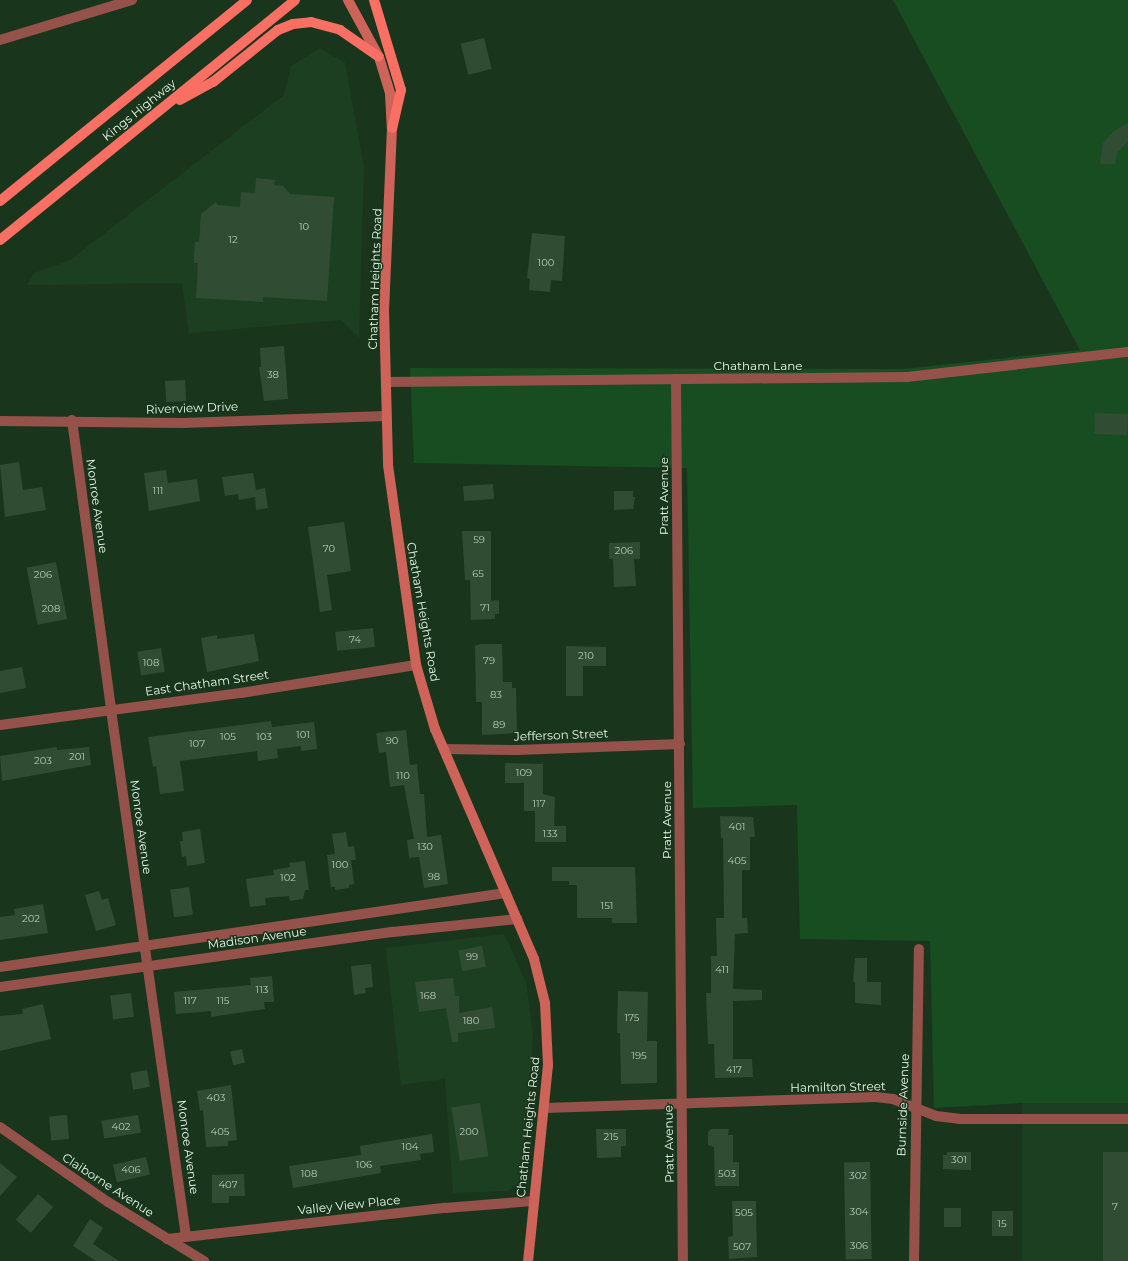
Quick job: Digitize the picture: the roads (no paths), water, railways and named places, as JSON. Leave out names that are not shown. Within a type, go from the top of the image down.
[{"type":"main road","name":"Kings Highway","points":[[0,201],[247,0]]},
{"type":"main road","name":"Kings Highway","points":[[0,240],[295,0]]},
{"type":"main road","name":"Chatham Heights Road","points":[[348,0],[379,57],[390,94],[392,128],[384,309],[388,465],[416,665],[426,701],[444,749],[534,959],[545,1004],[549,1036],[545,1108],[533,1201],[528,1261]]},
{"type":"main road","points":[[374,0],[401,90],[392,128]]},
{"type":"main road","points":[[157,112],[213,82],[278,30],[293,24],[311,22],[340,30],[379,57]]},
{"type":"street","points":[[0,40],[132,0]]},
{"type":"street","name":"Chatham Lane","points":[[386,382],[914,376],[1128,352]]},
{"type":"street","name":"Pratt Avenue","points":[[676,379],[683,1261]]},
{"type":"street","name":"Riverview Drive","points":[[0,421],[72,420],[177,423],[386,416]]},
{"type":"street","name":"Monroe Avenue","points":[[72,420],[111,710],[186,1236]]},
{"type":"street","name":"East Chatham Street","points":[[0,725],[416,665]]},
{"type":"street","name":"Jefferson Street","points":[[444,749],[516,750],[680,744]]},
{"type":"street","name":"Madison Avenue","points":[[0,967],[145,945],[331,920],[506,893]]},
{"type":"street","name":"Madison Avenue","points":[[0,987],[393,932],[517,919]]},
{"type":"street","name":"Burnside Avenue","points":[[914,1261],[919,949]]},
{"type":"street","name":"Hamilton Street","points":[[545,1108],[681,1105],[876,1097],[893,1099],[936,1116],[959,1119],[1128,1119]]},
{"type":"street","name":"Claiborne Avenue","points":[[0,1127],[108,1202],[204,1261]]},
{"type":"street","name":"Valley View Place","points":[[167,1239],[445,1208],[533,1201]]}]
